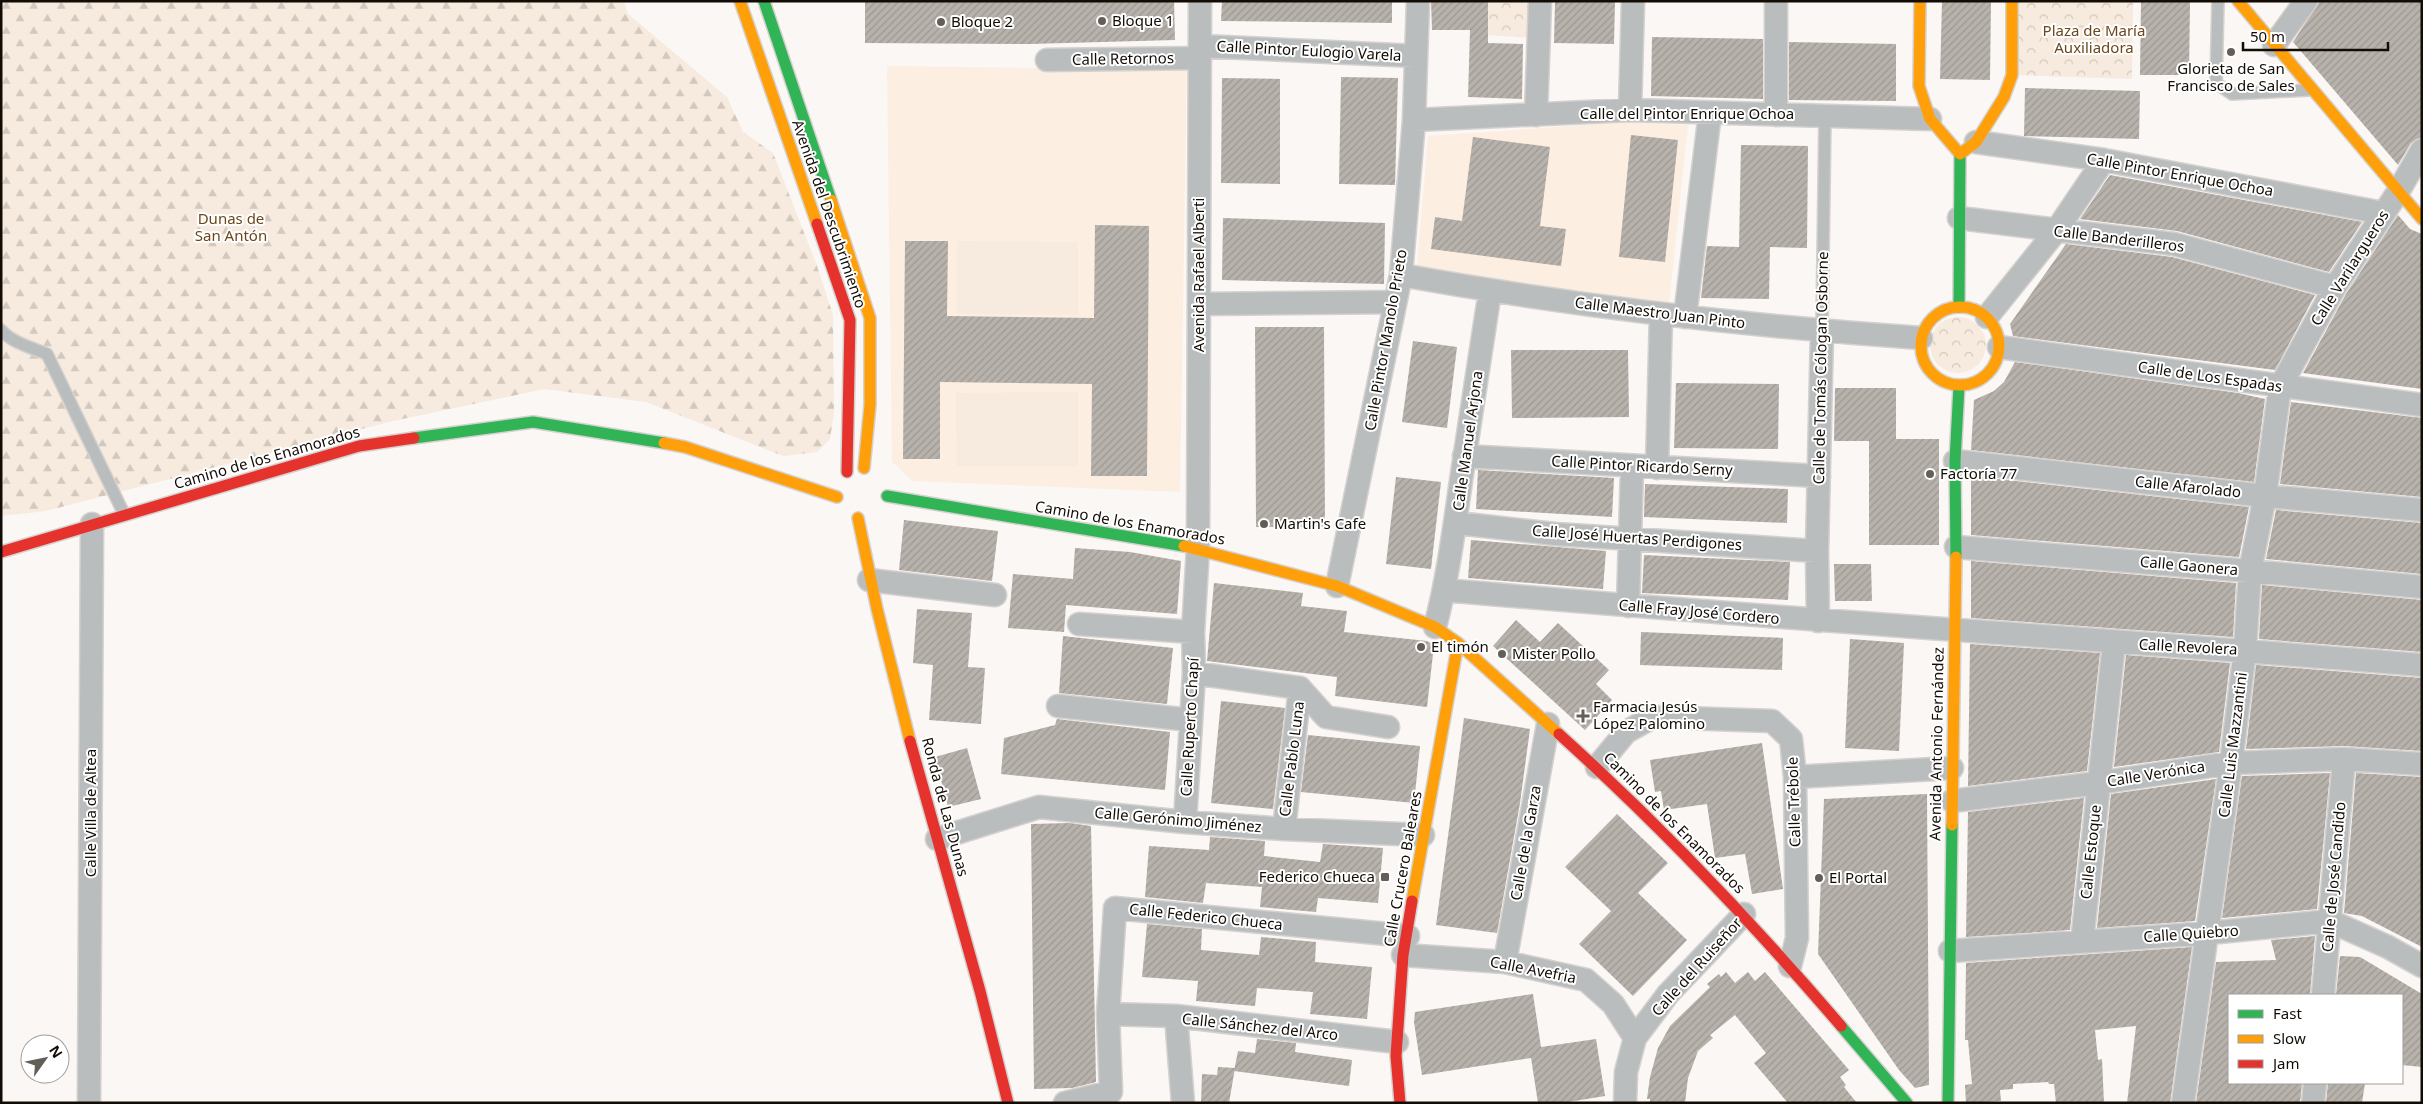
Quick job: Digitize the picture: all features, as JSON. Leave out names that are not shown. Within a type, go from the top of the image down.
[{"type":"street","name":"Avenida del Descubrimiento","points":[[740,1],[850,320],[847,472]]},
{"type":"street","name":"Avenida del Descubrimiento","points":[[764,1],[870,318],[870,405],[864,468]]},
{"type":"street","name":"Avenida Rafael Alberti","points":[[1193,632],[1198,548],[1200,1]]},
{"type":"street","name":"Calle Pintor Manolo Prieto","points":[[1337,586],[1401,275],[1414,120],[1418,1]]},
{"type":"street","points":[[1536,115],[1540,1]]},
{"type":"street","points":[[1630,110],[1633,1]]},
{"type":"street","points":[[1776,1],[1776,115]]},
{"type":"street","points":[[1920,1],[1919,86],[1930,119],[1968,148]]},
{"type":"street","points":[[1959,307],[1959,218],[1968,148],[2004,97],[2012,76],[2012,1]]},
{"type":"street","points":[[2238,1],[2422,219]]},
{"type":"street","points":[[2274,45],[2306,1]]},
{"type":"street","name":"Calle Pintor Eulogio Varela","points":[[1200,52],[1416,56]]},
{"type":"street","name":"Calle Retornos","points":[[1047,60],[1200,52]]},
{"type":"street","name":"Calle del Pintor Enrique Ochoa","points":[[1414,120],[1630,110],[1930,119]]},
{"type":"street","points":[[1685,317],[1710,113]]},
{"type":"street","name":"Calle Pintor Enrique Ochoa","points":[[1968,148],[2104,160],[2383,213]]},
{"type":"street","name":"Calle Varilargueros","points":[[2280,387],[2335,287],[2398,192],[2422,150]]},
{"type":"street","points":[[1987,318],[2056,231],[2104,160]]},
{"type":"street","name":"Calle Banderilleros","points":[[1959,218],[2174,244],[2335,287]]},
{"type":"street","name":"Calle Maestro Juan Pinto","points":[[1401,275],[1490,291],[1685,317],[1822,331],[1921,338]]},
{"type":"street","name":"Calle Manuel Arjona","points":[[1435,627],[1445,590],[1457,523],[1464,456],[1490,291]]},
{"type":"street","points":[[1200,304],[1394,302]]},
{"type":"street","points":[[1959,307],[1969,308],[1987,318],[1998,336],[1999,347],[1997,359],[1987,374],[1971,384],[1959,386],[1946,383],[1934,376],[1925,365],[1921,352],[1921,338],[1926,326],[1934,316],[1946,309],[1959,307]]},
{"type":"street","points":[[1658,468],[1661,314]]},
{"type":"street","name":"Calle de Tomás Cólogan Osborne","points":[[1818,621],[1817,551],[1822,331]]},
{"type":"street","name":"Calle de Los Espadas","points":[[1999,347],[2422,405]]},
{"type":"street","name":"Avenida Antonio Fernández","points":[[1948,1103],[1953,628],[1956,547],[1955,461],[1959,386]]},
{"type":"street","name":"Calle Luis Mazzantini","points":[[2183,1103],[2231,763],[2245,650],[2250,571],[2265,496],[2280,387]]},
{"type":"street","name":"Camino de los Enamorados","points":[[1,552],[124,514],[359,446],[533,422],[685,447],[836,497]]},
{"type":"street","name":"Calle Pintor Ricardo Serny","points":[[1464,456],[1819,476]]},
{"type":"street","name":"Calle Afarolado","points":[[1955,461],[2265,496],[2422,510]]},
{"type":"street","points":[[1628,606],[1632,466]]},
{"type":"street","points":[[874,516],[858,518],[844,511],[836,497],[838,483],[847,472],[864,468],[878,474]]},
{"type":"street","name":"Camino de los Enamorados","points":[[886,496],[1198,548],[1337,586],[1435,627],[1458,643],[1597,767],[1744,914],[1907,1103]]},
{"type":"street","name":"Ronda de Las Dunas","points":[[858,518],[869,580],[937,839],[998,1053],[1008,1103]]},
{"type":"street","name":"Calle José Huertas Perdigones","points":[[1457,523],[1555,534],[1720,543],[1817,551]]},
{"type":"street","name":"Calle Villa de Altea","points":[[90,1103],[92,524]]},
{"type":"street","name":"Calle Gaonera","points":[[1956,547],[2422,587]]},
{"type":"street","points":[[869,580],[995,595]]},
{"type":"street","name":"Calle Fray José Cordero","points":[[1445,590],[1818,621],[1953,628]]},
{"type":"street","points":[[1079,624],[1193,632]]},
{"type":"street","name":"Calle Revolera","points":[[1953,628],[2114,643],[2245,650],[2422,666]]},
{"type":"street","name":"Calle Ruperto Chapí","points":[[1185,822],[1194,673],[1193,632]]},
{"type":"street","name":"Calle Crucero Baleares","points":[[1400,1103],[1396,1056],[1405,945],[1458,643]]},
{"type":"street","name":"Calle Estoque","points":[[2082,942],[2114,643]]},
{"type":"street","points":[[1194,673],[1300,688],[1326,718],[1388,727]]},
{"type":"street","name":"Calle Pablo Luna","points":[[1284,829],[1300,688]]},
{"type":"street","points":[[1058,706],[1191,720]]},
{"type":"street","name":"Calle Trébole","points":[[1597,767],[1626,732],[1653,716],[1772,722],[1790,739],[1795,777],[1797,938],[1790,966]]},
{"type":"street","name":"Calle de la Garza","points":[[1505,962],[1548,724]]},
{"type":"street","name":"Calle Verónica","points":[[1952,801],[2098,783],[2231,763],[2344,759],[2422,764]]},
{"type":"street","name":"Calle de José Candido","points":[[2323,994],[2344,759]]},
{"type":"street","points":[[1795,777],[1952,768]]},
{"type":"street","name":"Calle Gerónimo Jiménez","points":[[937,839],[1039,807],[1185,822],[1284,829],[1423,835]]},
{"type":"street","name":"Calle Federico Chueca","points":[[1065,1103],[1111,1092],[1108,1014],[1115,908],[1405,945]]},
{"type":"street","name":"Calle del Ruiseñor","points":[[1625,1103],[1626,1072],[1635,1038],[1668,994],[1744,914]]},
{"type":"street","name":"Calle Quiebro","points":[[1950,952],[2208,933],[2330,921],[2388,947],[2422,966]]},
{"type":"street","name":"Calle Avefria","points":[[1405,945],[1505,962],[1586,980],[1613,1004],[1635,1038]]},
{"type":"street","points":[[1108,1014],[1176,1016]]},
{"type":"street","name":"Calle Sánchez del Arco","points":[[1183,1103],[1176,1016],[1397,1042]]},
{"type":"street","points":[[2313,1103],[2315,1084]]},
{"type":"lane","points":[[2218,1],[2216,83],[2232,94],[2312,90]]},
{"type":"lane","name":"Calle de Tomás Cólogan Osborne","points":[[1822,331],[1825,115]]},
{"type":"lane","points":[[1,330],[29,347],[47,354],[124,514]]},
{"type":"shaded area","points":[[887,66],[1036,68],[1187,67],[1180,492],[912,481],[892,462]]},
{"type":"shaded area","points":[[1628,122],[1688,125],[1669,304],[1416,278],[1428,136]]},
{"type":"green space","name":"Dunas de San Antón","points":[[1,1],[624,1],[628,14],[727,97],[743,132],[773,153],[817,266],[833,315],[834,412],[830,439],[817,452],[783,456],[646,402],[544,389],[393,421],[46,511],[1,516]]},
{"type":"green space","points":[[1488,1],[1549,1],[1547,39],[1486,35]]},
{"type":"green space","name":"Plaza de María Auxiliadora","points":[[2012,1],[2133,1],[2132,79],[2012,75]]},
{"type":"green space","points":[[957,241],[1078,242],[1078,315],[957,314]]},
{"type":"green space","points":[[1958,317],[1969,319],[1978,325],[1984,334],[1986,345],[1984,356],[1978,365],[1969,371],[1958,373],[1947,371],[1938,365],[1932,356],[1930,345],[1932,334],[1938,325],[1947,319]]},
{"type":"green space","points":[[1078,392],[1078,466],[957,466],[956,393]]},
{"type":"building","points":[[865,1],[1174,1],[1175,40],[1030,44],[865,43]]},
{"type":"building","points":[[1222,1],[1392,1],[1392,23],[1221,21]]},
{"type":"building","points":[[1431,1],[1488,1],[1488,43],[1523,44],[1522,99],[1468,97],[1470,30],[1432,30]]},
{"type":"building","points":[[1555,1],[1615,1],[1614,44],[1554,43]]},
{"type":"building","points":[[1942,1],[1991,1],[1990,80],[1940,79]]},
{"type":"building","points":[[2141,1],[2190,1],[2189,75],[2140,75]]},
{"type":"building","points":[[2320,1],[2422,1],[2422,137],[2411,143],[2398,165],[2293,42]]},
{"type":"building","points":[[1652,37],[1763,39],[1763,99],[1651,96]]},
{"type":"building","points":[[1789,42],[1896,44],[1896,101],[1789,100]]},
{"type":"building","points":[[1341,77],[1398,78],[1395,185],[1339,184]]},
{"type":"building","points":[[1222,78],[1280,79],[1280,184],[1221,183]]},
{"type":"building","points":[[2025,88],[2140,91],[2139,139],[2024,136]]},
{"type":"building","points":[[1631,135],[1678,140],[1665,262],[1619,257]]},
{"type":"building","points":[[1473,137],[1550,147],[1540,226],[1566,229],[1561,266],[1431,249],[1435,217],[1462,221]]},
{"type":"building","points":[[1741,145],[1808,146],[1807,248],[1770,247],[1769,299],[1701,298],[1707,246],[1739,247]]},
{"type":"building","points":[[2110,175],[2362,222],[2329,272],[2177,231],[2080,219]]},
{"type":"building","points":[[2398,215],[2410,229],[2422,234],[2422,389],[2303,373],[2346,294]]},
{"type":"building","points":[[1223,218],[1385,223],[1384,284],[1222,280]]},
{"type":"building","points":[[1095,225],[1149,226],[1147,476],[1091,476],[1092,384],[940,382],[940,459],[903,459],[905,241],[948,241],[947,316],[1094,318]]},
{"type":"building","points":[[2066,244],[2172,257],[2315,295],[2275,370],[2013,336],[2010,324]]},
{"type":"building","points":[[1255,327],[1324,327],[1325,527],[1256,527]]},
{"type":"building","points":[[1413,341],[1457,347],[1447,428],[1402,422]]},
{"type":"building","points":[[1511,350],[1628,350],[1629,417],[1512,418]]},
{"type":"building","points":[[2015,362],[2238,393],[2265,399],[2254,482],[1971,450],[1974,400],[1994,391],[2004,382]]},
{"type":"building","points":[[1676,383],[1779,384],[1778,449],[1674,448]]},
{"type":"building","points":[[1835,388],[1896,388],[1896,439],[1939,439],[1939,545],[1869,545],[1869,441],[1834,441]]},
{"type":"building","points":[[2291,402],[2422,418],[2422,497],[2280,484]]},
{"type":"building","points":[[1478,470],[1614,478],[1612,517],[1476,509]]},
{"type":"building","points":[[1971,476],[2249,507],[2239,557],[1971,535]]},
{"type":"building","points":[[1396,477],[1441,482],[1431,569],[1386,564]]},
{"type":"building","points":[[1645,484],[1788,489],[1787,523],[1644,517]]},
{"type":"building","points":[[2276,510],[2422,523],[2422,574],[2266,559]]},
{"type":"building","points":[[904,520],[998,531],[992,581],[899,570]]},
{"type":"building","points":[[1471,540],[1606,551],[1603,589],[1468,578]]},
{"type":"building","points":[[1075,548],[1130,552],[1181,561],[1177,614],[1066,605],[1064,632],[1008,628],[1013,574],[1073,579]]},
{"type":"building","points":[[1644,555],[1790,562],[1788,600],[1642,593]]},
{"type":"building","points":[[1971,561],[2236,583],[2233,637],[1971,618]]},
{"type":"building","points":[[1834,564],[1871,564],[1872,601],[1835,601]]},
{"type":"building","points":[[1214,583],[1303,593],[1301,606],[1347,611],[1344,632],[1427,641],[1434,645],[1427,707],[1335,696],[1337,677],[1207,661]]},
{"type":"building","points":[[2262,585],[2422,600],[2422,652],[2259,639]]},
{"type":"building","points":[[917,609],[972,613],[968,667],[985,668],[981,724],[929,720],[933,665],[913,663]]},
{"type":"building","points":[[1516,620],[1540,642],[1558,623],[1609,670],[1596,684],[1612,700],[1585,730],[1493,646]]},
{"type":"building","points":[[1641,632],[1783,638],[1782,670],[1640,665]]},
{"type":"building","points":[[1063,636],[1173,648],[1167,704],[1059,693]]},
{"type":"building","points":[[1850,639],[1904,643],[1899,751],[1845,748]]},
{"type":"building","points":[[1970,644],[2100,653],[2087,771],[1968,786]]},
{"type":"building","points":[[2126,655],[2230,663],[2219,752],[2114,767]]},
{"type":"building","points":[[2256,665],[2422,678],[2422,751],[2344,746],[2246,749]]},
{"type":"building","points":[[1221,701],[1285,708],[1273,809],[1211,803]]},
{"type":"building","points":[[1464,718],[1530,729],[1520,803],[1497,933],[1436,925]]},
{"type":"building","points":[[1057,719],[1170,732],[1165,790],[1001,774],[1004,738],[1055,725]]},
{"type":"building","points":[[1308,735],[1420,746],[1414,803],[1301,792]]},
{"type":"building","points":[[1762,743],[1783,889],[1752,894],[1745,854],[1715,858],[1707,804],[1664,810],[1661,791],[1655,792],[1650,760]]},
{"type":"building","points":[[967,748],[981,799],[948,807],[935,757]]},
{"type":"building","points":[[2330,773],[2317,909],[2222,918],[2242,776]]},
{"type":"building","points":[[2356,773],[2422,777],[2422,947],[2362,916],[2344,913]]},
{"type":"building","points":[[2216,779],[2195,921],[2097,928],[2111,794]]},
{"type":"building","points":[[1927,794],[1929,1085],[1915,1088],[1899,1070],[1818,954],[1824,799]]},
{"type":"building","points":[[2084,798],[2070,930],[1966,937],[1968,812]]},
{"type":"building","points":[[1617,814],[1668,863],[1638,893],[1687,940],[1633,996],[1579,944],[1611,911],[1565,867]]},
{"type":"building","points":[[1070,823],[1091,826],[1096,1082],[1072,1088],[1034,1089],[1031,824]]},
{"type":"building","points":[[1210,837],[1265,841],[1264,856],[1320,862],[1323,844],[1383,848],[1378,903],[1318,898],[1316,912],[1260,907],[1262,887],[1206,883],[1203,903],[1145,897],[1149,846],[1209,850]]},
{"type":"building","points":[[1147,924],[1202,929],[1201,950],[1259,955],[1261,937],[1316,942],[1315,962],[1372,967],[1367,1019],[1310,1014],[1313,992],[1257,988],[1255,1006],[1196,1001],[1198,981],[1142,977]]},
{"type":"building","points":[[2315,936],[2310,994],[2228,994],[2228,1084],[2302,1084],[2300,1103],[2196,1103],[2216,962],[2276,960],[2271,940]]},
{"type":"building","points":[[2192,947],[2170,1103],[2127,1103],[2136,1026],[2095,1030],[2098,1060],[2102,1059],[2104,1103],[2056,1103],[2054,1084],[2049,1084],[2048,1082],[2013,1084],[2013,1089],[2000,1090],[2001,1101],[1966,1103],[1965,1085],[1972,1084],[1968,1040],[1965,1040],[1966,963]]},
{"type":"building","points":[[2340,956],[2360,957],[2422,994],[2422,1067],[2403,1065],[2403,994],[2336,994]]},
{"type":"building","points":[[1726,972],[1735,983],[1748,972],[1755,981],[1765,972],[1849,1070],[1840,1077],[1846,1085],[1844,1087],[1857,1103],[1788,1103],[1754,1063],[1766,1053],[1735,1015],[1710,1035],[1713,1038],[1698,1051],[1688,1078],[1685,1103],[1650,1103],[1650,1099],[1647,1099],[1650,1077],[1658,1048],[1670,1026],[1710,987],[1707,984],[1719,974],[1721,977]]},
{"type":"building","points":[[1533,994],[1541,1047],[1596,1039],[1605,1096],[1562,1103],[1538,1103],[1531,1058],[1422,1075],[1414,1022],[1415,1012]]},
{"type":"building","points":[[1257,1039],[1296,1043],[1295,1052],[1352,1060],[1349,1086],[1234,1071],[1238,1051],[1255,1053]]},
{"type":"building","points":[[1218,1067],[1235,1068],[1229,1103],[1201,1103],[1202,1074],[1217,1075]]},
{"type":"building","points":[[2328,1084],[2365,1084],[2362,1103],[2326,1103]]},
{"type":"traffic: fast","points":[[764,1],[831,200]]},
{"type":"traffic: fast","points":[[1959,307],[1960,154]]},
{"type":"traffic: fast","points":[[1956,557],[1955,461],[1959,386]]},
{"type":"traffic: fast","points":[[414,438],[533,422],[664,443]]},
{"type":"traffic: fast","points":[[887,496],[1184,546]]},
{"type":"traffic: fast","points":[[1948,1103],[1952,825]]},
{"type":"traffic: fast","points":[[1841,1026],[1907,1103]]},
{"type":"traffic: slow","points":[[740,1],[817,224]]},
{"type":"traffic: slow","points":[[1920,1],[1919,86],[1930,119],[1960,154]]},
{"type":"traffic: slow","points":[[1960,154],[1976,142],[2004,97],[2012,75],[2012,1]]},
{"type":"traffic: slow","points":[[2238,1],[2422,219]]},
{"type":"traffic: slow","points":[[831,200],[870,318],[870,405],[864,468]]},
{"type":"traffic: slow","points":[[1960,307],[1975,310],[1988,318],[1996,331],[1999,346],[1996,361],[1988,374],[1975,382],[1960,385],[1945,382],[1932,374],[1924,361],[1921,346],[1924,331],[1932,318],[1945,310],[1960,307]]},
{"type":"traffic: slow","points":[[664,443],[685,447],[837,497]]},
{"type":"traffic: slow","points":[[858,518],[877,609],[910,741]]},
{"type":"traffic: slow","points":[[1184,546],[1337,586],[1435,627],[1458,643],[1559,734]]},
{"type":"traffic: slow","points":[[1952,825],[1956,557]]},
{"type":"traffic: slow","points":[[1412,901],[1458,643]]},
{"type":"traffic: jam","points":[[817,224],[850,320],[847,472]]},
{"type":"traffic: jam","points":[[1,552],[359,446],[414,438]]},
{"type":"traffic: jam","points":[[1559,734],[1597,768],[1740,912],[1841,1026]]},
{"type":"traffic: jam","points":[[910,741],[980,991],[1008,1103]]},
{"type":"traffic: jam","points":[[1400,1103],[1396,1056],[1403,955],[1412,901]]},
{"type":"place","name":"Bloque 1","points":[[1102,21]]},
{"type":"place","name":"Bloque 2","points":[[941,22]]},
{"type":"place","name":"Glorieta de San Francisco de Sales","points":[[2231,52]]},
{"type":"place","name":"Factoría 77","points":[[1930,474]]},
{"type":"place","name":"Martin's Cafe","points":[[1264,524]]},
{"type":"place","name":"El timón","points":[[1421,647]]},
{"type":"place","name":"Mister Pollo","points":[[1502,654]]},
{"type":"place","name":"Farmacia Jesús López Palomino","points":[[1583,716]]},
{"type":"place","name":"Federico Chueca","points":[[1385,877]]},
{"type":"place","name":"El Portal","points":[[1819,878]]}]
